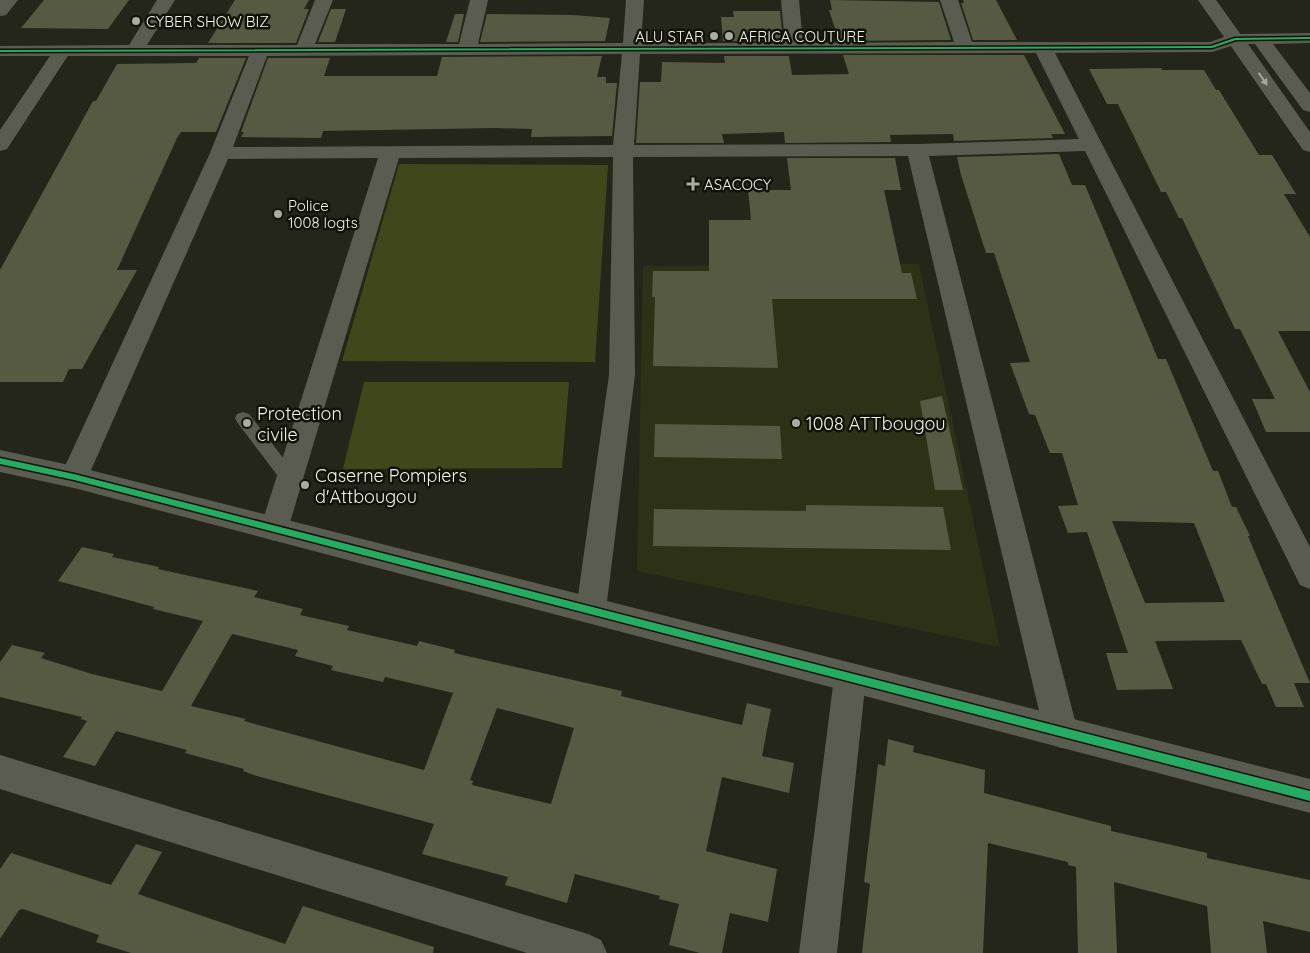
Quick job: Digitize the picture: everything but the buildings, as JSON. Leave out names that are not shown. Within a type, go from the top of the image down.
[{"type":"street","points":[[0,10],[9,0]]},
{"type":"street","points":[[134,51],[166,0]]},
{"type":"street","points":[[304,50],[324,0]]},
{"type":"street","points":[[467,50],[479,0]]},
{"type":"street","points":[[592,610],[622,375],[623,152],[635,0]]},
{"type":"street","points":[[790,0],[796,49]]},
{"type":"street","points":[[949,0],[966,48]]},
{"type":"street","points":[[1207,0],[1310,146]]},
{"type":"street","points":[[0,51],[1212,47],[1235,39],[1310,38]]},
{"type":"street","points":[[1260,39],[1310,106]]},
{"type":"street","points":[[1043,48],[1310,576]]},
{"type":"street","points":[[74,477],[220,153],[260,50]]},
{"type":"street","points":[[0,145],[62,51]]},
{"type":"street","points":[[220,153],[917,150],[1092,145]]},
{"type":"street","points":[[917,150],[1061,732]]},
{"type":"street","points":[[274,528],[390,153]]},
{"type":"street","points":[[0,460],[274,528],[1310,796]]},
{"type":"street","points":[[818,953],[850,678]]},
{"type":"street","points":[[0,772],[588,953]]},
{"type":"lane","points":[[243,418],[289,478]]},
{"type":"shaded area","points":[[399,164],[608,165],[595,362],[342,361]]},
{"type":"shaded area","name":"1008 ATTbougou","points":[[919,264],[1000,647],[637,571],[643,266]]},
{"type":"shaded area","points":[[364,382],[569,382],[562,468],[343,469]]},
{"type":"cycle path","points":[[0,51],[1212,47],[1235,39],[1310,38]]},
{"type":"cycle path","points":[[0,461],[74,477],[1310,796]]},
{"type":"place","name":"CYBER SHOW BIZ","points":[[136,21]]},
{"type":"place","name":"ALU STAR","points":[[714,36]]},
{"type":"place","name":"AFRICA COUTURE","points":[[729,36]]},
{"type":"place","name":"ASACOCY","points":[[693,184]]},
{"type":"place","name":"Police 1008 logts","points":[[278,214]]},
{"type":"place","name":"Protection civile","points":[[247,423]]},
{"type":"place","name":"1008 ATTbougou","points":[[796,423]]},
{"type":"place","name":"Caserne Pompiers d'Attbougou","points":[[305,485]]}]
